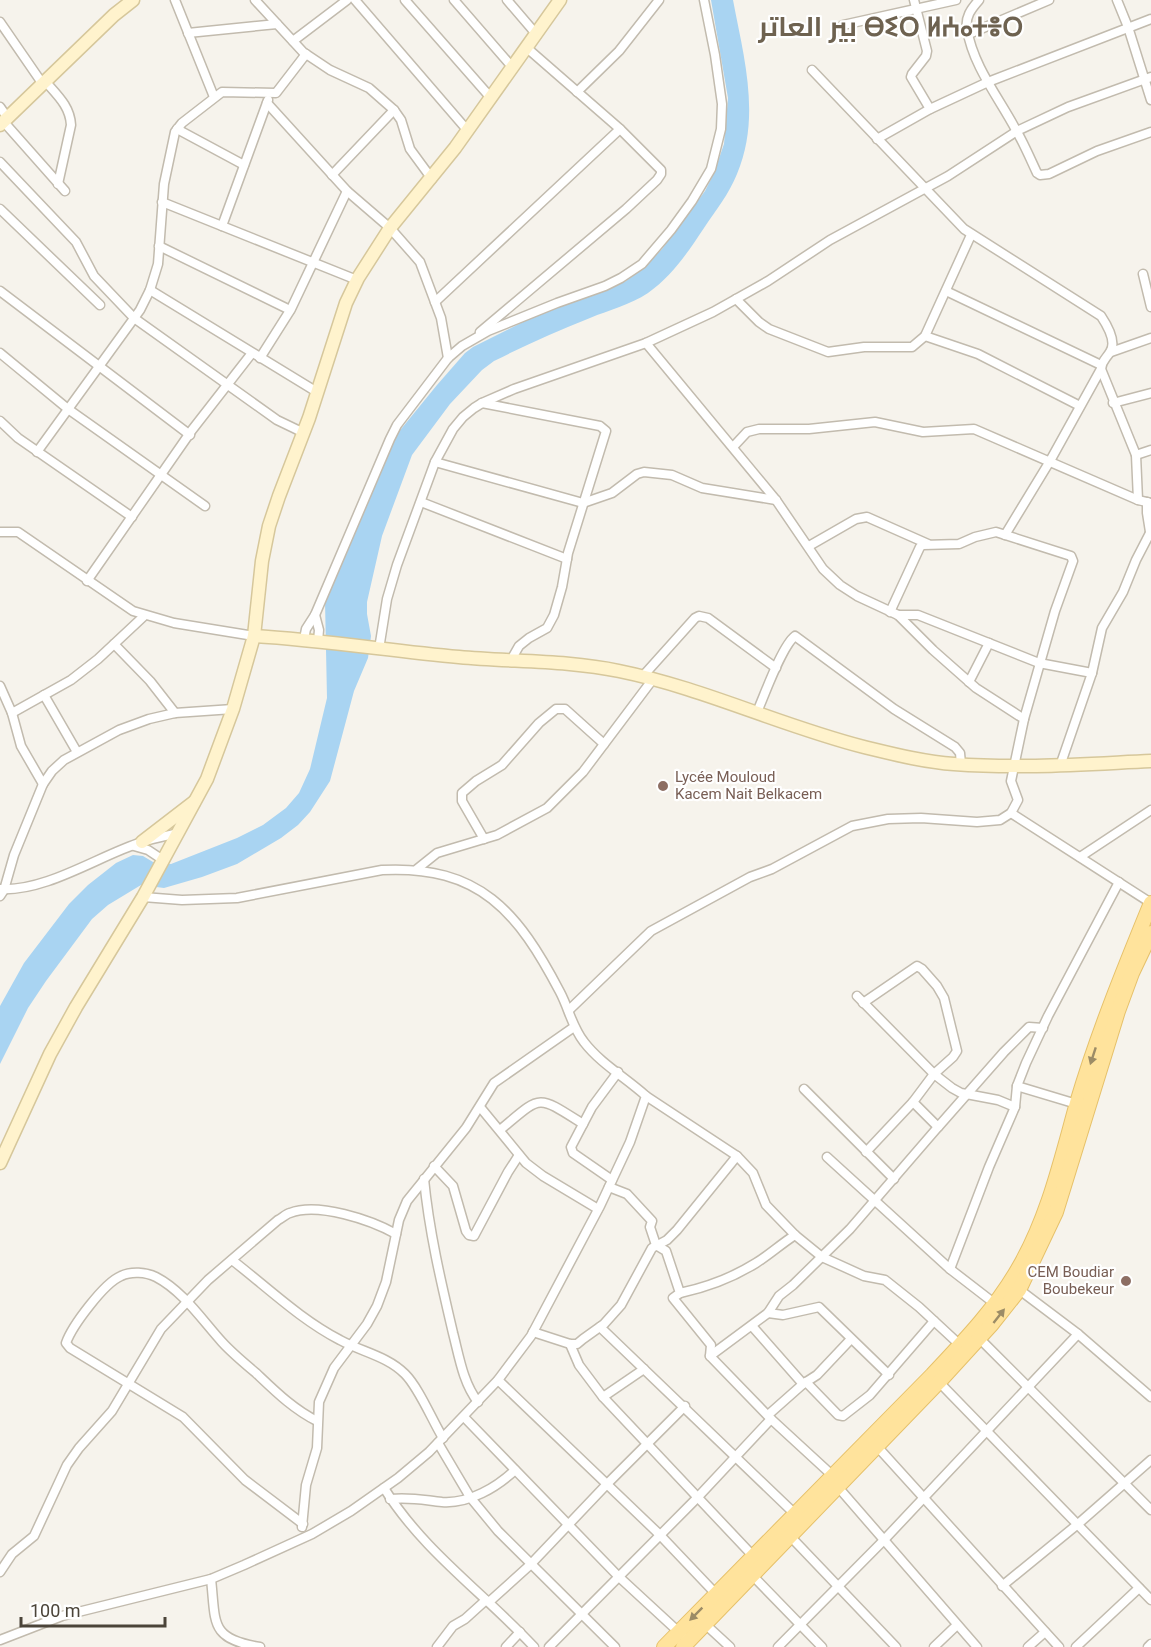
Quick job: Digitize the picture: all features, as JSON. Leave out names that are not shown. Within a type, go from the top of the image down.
[{"type":"main road","points":[[3,118],[131,1]]},
{"type":"main road","points":[[0,1163],[50,1054],[197,799],[233,709],[254,636],[262,561],[269,525],[304,433],[335,330],[357,280],[390,228],[432,179],[537,35],[557,1]]},
{"type":"main road","points":[[254,636],[587,665],[648,678],[864,747],[919,759],[961,764],[1015,766],[1151,761]]},
{"type":"main road","points":[[138,844],[197,799]]},
{"type":"main road","points":[[1083,1106],[1112,998],[1151,903]]},
{"type":"main road","points":[[664,1647],[683,1640],[705,1624],[789,1535],[835,1481],[935,1379],[979,1338],[1014,1286],[1045,1214],[1132,973],[1151,933]]},
{"type":"main road","points":[[935,1379],[994,1303],[1014,1286]]},
{"type":"main road","points":[[683,1640],[716,1594],[795,1514],[835,1481]]},
{"type":"street","points":[[175,0],[214,97]]},
{"type":"street","points":[[255,0],[306,54],[330,70],[369,88],[394,110],[401,120],[410,149],[432,179]]},
{"type":"street","points":[[293,41],[347,0]]},
{"type":"street","points":[[355,0],[468,131]]},
{"type":"street","points":[[405,0],[491,98]]},
{"type":"street","points":[[454,0],[513,68]]},
{"type":"street","points":[[507,0],[537,35]]},
{"type":"street","points":[[577,92],[619,51],[660,0]]},
{"type":"street","points":[[474,338],[621,278],[642,264],[672,230],[692,201],[711,169],[721,129],[722,104],[716,56],[704,0]]},
{"type":"street","points":[[843,25],[915,4],[956,0]]},
{"type":"street","points":[[979,0],[968,13],[967,28],[972,48],[988,82],[1040,175],[1048,174],[1097,151],[1151,132]]},
{"type":"street","points":[[969,34],[1049,0]]},
{"type":"street","points":[[1117,0],[1148,78],[1151,100]]},
{"type":"street","points":[[915,4],[927,51],[911,77],[930,109]]},
{"type":"street","points":[[877,139],[930,109],[988,82],[1151,19]]},
{"type":"street","points":[[0,22],[44,82],[67,107],[71,116],[62,187],[3,118]]},
{"type":"street","points":[[188,33],[277,24]]},
{"type":"street","points":[[304,639],[306,629],[315,615],[393,432],[448,358],[626,209],[660,177],[661,170],[620,129],[527,48]]},
{"type":"street","points":[[37,452],[134,318],[150,290],[158,264],[166,171],[177,129],[214,97],[225,91],[276,93],[306,54]]},
{"type":"street","points":[[813,70],[924,189],[971,235],[1096,311],[1106,322],[1112,340],[1111,352],[1050,461],[1005,535]]},
{"type":"street","points":[[375,648],[397,565],[435,462],[453,429],[463,417],[482,403],[514,389],[646,343],[736,299],[830,240],[924,189],[1017,131],[1068,107],[1148,78]]},
{"type":"street","points":[[222,226],[270,94]]},
{"type":"street","points":[[267,103],[347,191],[390,228],[420,262],[441,318],[448,358]]},
{"type":"street","points":[[332,175],[394,110]]},
{"type":"street","points":[[177,129],[244,165]]},
{"type":"street","points":[[435,302],[620,129]]},
{"type":"street","points":[[0,162],[76,242],[94,276],[134,318],[277,420],[304,433]]},
{"type":"street","points":[[87,581],[189,435],[228,385],[256,355],[290,310],[347,191]]},
{"type":"street","points":[[162,202],[357,280]]},
{"type":"street","points":[[0,209],[100,305]]},
{"type":"street","points":[[736,299],[769,329],[828,352],[864,347],[912,347],[925,336],[971,235]]},
{"type":"street","points":[[159,246],[290,310]]},
{"type":"street","points":[[1143,274],[1151,307]]},
{"type":"street","points":[[150,290],[317,392]]},
{"type":"street","points":[[0,291],[189,435]]},
{"type":"street","points":[[945,291],[1101,367],[1113,403],[1136,455],[1138,500]]},
{"type":"street","points":[[925,336],[978,354],[1080,406]]},
{"type":"street","points":[[1111,352],[1151,338]]},
{"type":"street","points":[[646,343],[776,500],[823,569],[840,585],[894,614],[969,682],[1024,719]]},
{"type":"street","points":[[0,353],[68,409],[205,506]]},
{"type":"street","points":[[1113,403],[1151,393]]},
{"type":"street","points":[[482,403],[604,428],[607,435],[584,502],[551,622],[547,628],[519,646],[511,660]]},
{"type":"street","points":[[0,421],[37,452],[132,517]]},
{"type":"street","points":[[733,447],[747,432],[759,429],[809,429],[875,422],[923,432],[974,429],[1138,500],[1149,502],[1147,513],[1151,532],[1123,592],[1102,628],[1092,673],[1060,766]]},
{"type":"street","points":[[1136,455],[1151,450]]},
{"type":"street","points":[[435,462],[584,502],[612,493],[637,474],[644,472],[672,475],[702,488],[776,500]]},
{"type":"street","points":[[421,502],[567,559]]},
{"type":"street","points":[[569,1010],[651,931],[750,877],[772,869],[852,826],[888,819],[921,818],[977,822],[1000,820],[1011,813],[1018,800],[1011,781],[1024,719],[1039,663],[1073,559],[1070,555],[991,532],[959,544],[928,543],[867,516],[856,519],[809,546]]},
{"type":"street","points":[[0,532],[18,532],[133,611],[174,623],[254,636]]},
{"type":"street","points":[[894,614],[920,547],[928,543]]},
{"type":"street","points":[[894,614],[918,615],[1039,663],[1092,673]]},
{"type":"street","points":[[12,713],[71,680],[144,615]]},
{"type":"street","points":[[315,615],[322,641]]},
{"type":"street","points":[[417,870],[436,853],[515,827],[547,808],[583,772],[648,678],[695,618],[699,616],[708,618],[776,668]]},
{"type":"street","points":[[757,712],[776,668],[791,639],[795,636],[894,709],[956,747],[960,753],[961,764]]},
{"type":"street","points":[[969,682],[989,643]]},
{"type":"street","points":[[114,644],[150,681],[175,713]]},
{"type":"street","points":[[0,686],[12,713],[21,746],[42,784]]},
{"type":"street","points":[[44,695],[77,752]]},
{"type":"street","points":[[1,892],[42,784],[52,771],[77,752],[126,727],[175,713],[233,709]]},
{"type":"street","points":[[484,839],[462,801],[462,793],[476,781],[502,765],[539,723],[556,709],[565,710],[604,744]]},
{"type":"street","points":[[1080,857],[1151,810]]},
{"type":"street","points":[[1011,813],[1151,903]]},
{"type":"street","points":[[1,892],[46,881],[90,866],[138,844],[179,833]]},
{"type":"street","points":[[138,844],[163,861]]},
{"type":"street","points":[[145,892],[182,900],[237,898],[382,870],[417,870],[437,873],[470,884],[502,906],[522,928],[569,1010],[574,1027],[583,1042],[596,1055],[646,1096],[737,1156],[753,1173],[766,1205],[795,1235],[822,1257],[864,1275],[885,1280],[960,1345]]},
{"type":"street","points":[[950,1269],[1015,1107],[1017,1086],[1043,1028],[1119,882]]},
{"type":"street","points":[[866,1152],[913,1102],[934,1074],[953,1057],[957,1049],[949,1024],[946,1002],[937,986],[920,966],[916,966],[860,999],[934,1074],[957,1091],[1015,1107]]},
{"type":"street","points":[[301,1539],[306,1485],[317,1448],[319,1402],[326,1382],[350,1344],[367,1324],[383,1293],[403,1209],[412,1192],[466,1128],[494,1083],[574,1027]]},
{"type":"street","points":[[710,1356],[768,1313],[779,1296],[822,1257],[875,1200],[1004,1052],[1029,1027],[1043,1028]]},
{"type":"street","points":[[618,1072],[592,1107],[573,1143],[572,1150],[611,1184],[627,1194],[652,1221],[650,1227],[657,1245],[666,1251],[680,1293]]},
{"type":"street","points":[[1017,1086],[1083,1106]]},
{"type":"street","points":[[804,1089],[894,1179]]},
{"type":"street","points":[[0,1640],[62,1616],[211,1579],[301,1539],[351,1511],[384,1488],[440,1441],[498,1380],[533,1332],[611,1184],[630,1142],[646,1096]]},
{"type":"street","points":[[500,1130],[538,1101],[556,1107],[582,1124]]},
{"type":"street","points":[[913,1102],[938,1127]]},
{"type":"street","points":[[480,1107],[526,1163],[543,1176],[598,1209]]},
{"type":"street","points":[[434,1166],[453,1186],[466,1231],[474,1236],[507,1172],[519,1155]]},
{"type":"street","points":[[533,1332],[570,1344],[577,1344],[600,1327],[621,1305],[648,1254],[677,1230],[737,1156]]},
{"type":"street","points":[[827,1157],[950,1269],[994,1303]]},
{"type":"street","points":[[424,1179],[428,1217],[450,1317],[467,1385],[478,1402]]},
{"type":"street","points":[[0,1572],[12,1554],[34,1536],[67,1465],[112,1411],[153,1341],[186,1302],[278,1220],[290,1213],[307,1210],[362,1218],[396,1234]]},
{"type":"street","points":[[795,1235],[734,1276],[709,1287],[680,1293],[673,1298],[711,1345],[710,1356],[835,1481],[883,1541],[977,1647]]},
{"type":"street","points":[[232,1260],[299,1313],[332,1335],[399,1368],[408,1377],[470,1497],[530,1565],[615,1647]]},
{"type":"street","points":[[303,1524],[245,1480],[183,1417],[67,1346],[68,1338],[93,1301],[115,1279],[130,1273],[142,1273],[158,1278],[186,1302],[224,1345],[285,1400],[317,1421]]},
{"type":"street","points":[[1014,1286],[1078,1334],[1151,1397]]},
{"type":"street","points":[[768,1313],[783,1315],[819,1306],[889,1375]]},
{"type":"street","points":[[752,1326],[804,1383],[838,1415],[843,1416],[870,1395],[934,1321]]},
{"type":"street","points":[[600,1327],[685,1406],[795,1514]]},
{"type":"street","points":[[778,1647],[883,1541],[1078,1334]]},
{"type":"street","points":[[979,1338],[1151,1510]]},
{"type":"street","points":[[549,1647],[697,1498],[770,1417],[804,1383],[817,1375],[851,1339]]},
{"type":"street","points":[[570,1344],[579,1365],[603,1397],[754,1557]]},
{"type":"street","points":[[603,1397],[644,1369]]},
{"type":"street","points":[[935,1379],[1151,1600]]},
{"type":"street","points":[[498,1380],[659,1534],[716,1594]]},
{"type":"street","points":[[437,1647],[453,1626],[488,1601],[530,1565],[685,1406]]},
{"type":"street","points":[[464,1417],[683,1640]]},
{"type":"street","points":[[873,1442],[1059,1647]]},
{"type":"street","points":[[1002,1586],[1151,1460]]},
{"type":"street","points":[[390,1499],[410,1497],[455,1502],[491,1489],[515,1470]]},
{"type":"street","points":[[384,1488],[399,1514],[435,1552],[534,1647]]},
{"type":"street","points":[[789,1535],[896,1647]]},
{"type":"street","points":[[752,1575],[822,1647]]},
{"type":"street","points":[[211,1579],[218,1630],[232,1640],[260,1647]]},
{"type":"street","points":[[1076,1647],[1139,1588]]},
{"type":"street","points":[[705,1624],[730,1647]]},
{"type":"street","points":[[934,1647],[957,1625]]},
{"type":"street","points":[[506,1647],[520,1632]]},
{"type":"street","points":[[1028,1647],[1045,1632]]},
{"type":"street","points":[[1148,1647],[1151,1644]]},
{"type":"water","points":[[711,0],[733,0],[748,87],[748,131],[744,153],[734,181],[722,202],[679,263],[648,293],[494,361],[482,370],[450,404],[412,455],[382,536],[367,602],[371,636],[368,658],[354,691],[330,781],[310,812],[281,838],[237,864],[164,888],[141,885],[108,905],[92,919],[46,981],[28,1008],[0,1064],[0,1006],[24,963],[69,904],[88,885],[116,863],[133,855],[143,856],[153,862],[171,864],[237,838],[263,825],[286,808],[299,793],[310,769],[327,698],[325,601],[397,434],[437,385],[473,347],[541,313],[626,281],[645,267],[662,249],[705,191],[724,144],[728,98]]},
{"type":"place","name":"Lycée Mouloud Kacem Nait Belkacem","points":[[663,786]]},
{"type":"place","name":"CEM Boudiar Boubekeur","points":[[1126,1281]]},
{"type":"district","name":"بير العاتر ⴱⵉⵔ ⵍⵄⴰⵜⴻⵔ","points":[[891,27]]}]
